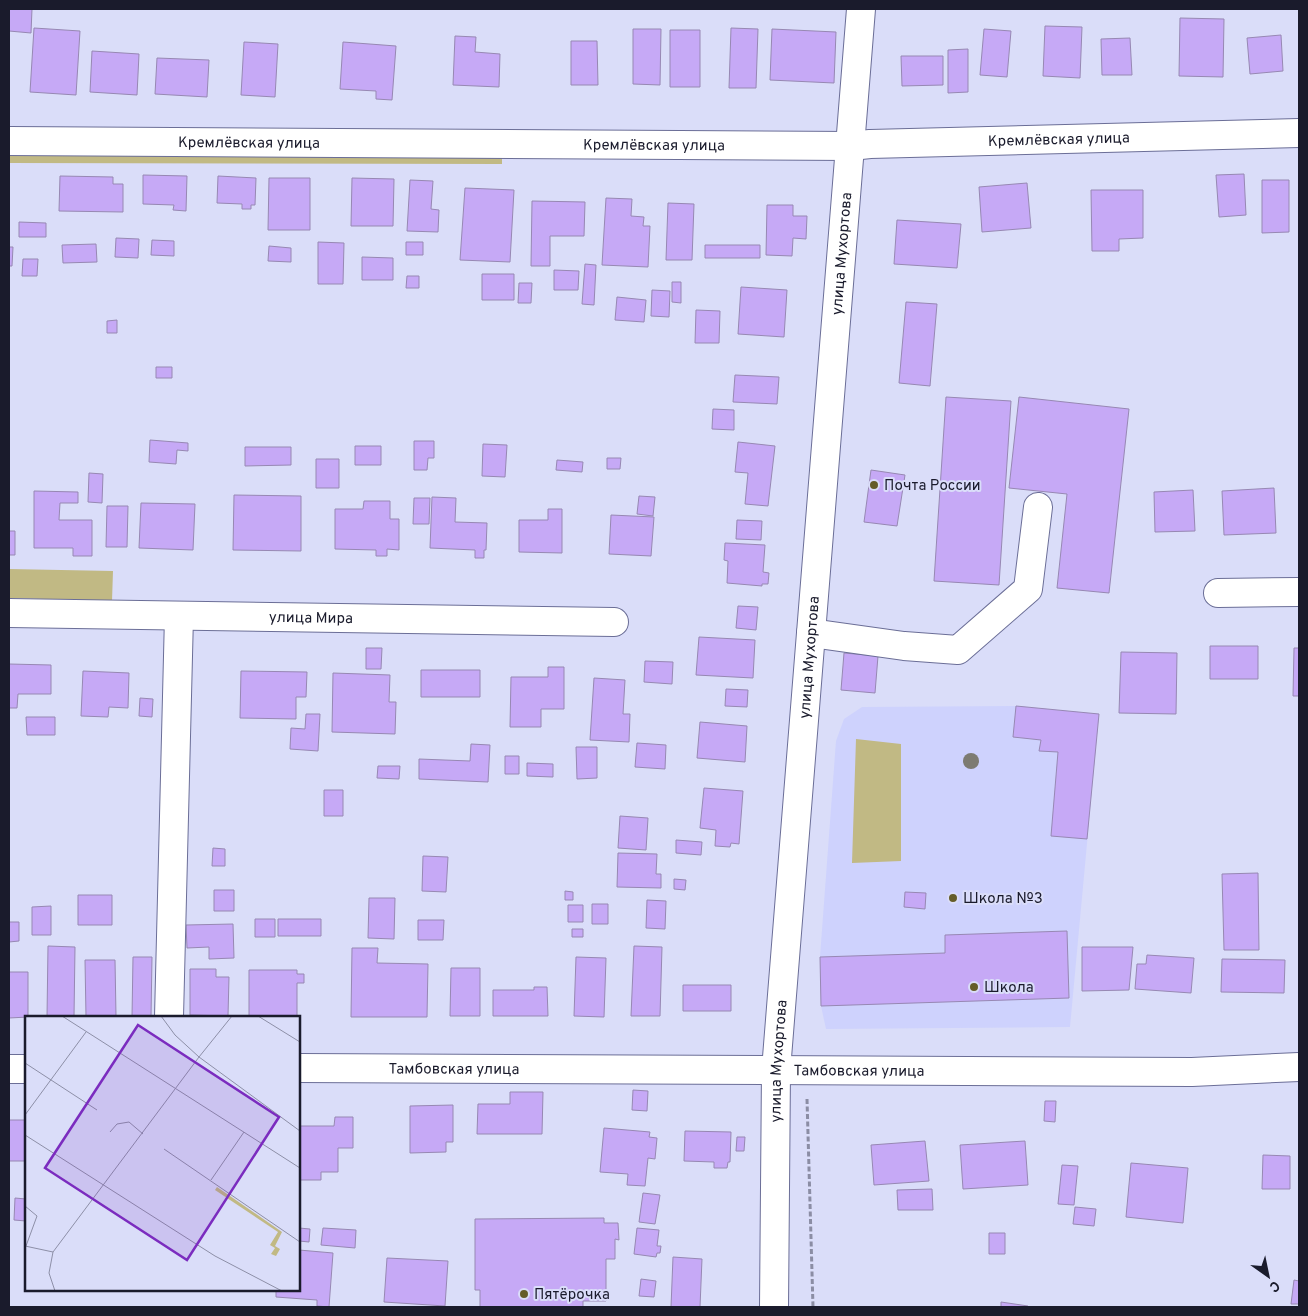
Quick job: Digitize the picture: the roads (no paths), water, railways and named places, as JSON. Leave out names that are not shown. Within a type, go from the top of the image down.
[{"type":"street","name":"улица Мухортова","points":[[774,1307],[776,1070],[861,9]]},
{"type":"street","name":"Кремлёвская улица","points":[[9,141],[851,146],[900,143],[1299,133]]},
{"type":"street","points":[[812,633],[904,646],[958,650],[1028,589],[1038,507]]},
{"type":"street","points":[[1218,593],[1299,592]]},
{"type":"street","name":"улица Мира","points":[[9,613],[614,622]]},
{"type":"street","points":[[169,1016],[178,616]]},
{"type":"street","name":"Тамбовская улица","points":[[300,1068],[1192,1072],[1299,1066]]},
{"type":"street","points":[[9,1069],[25,1069]]},
{"type":"place","name":"Почта России","points":[[874,485]]},
{"type":"place","name":"Школа №3","points":[[953,898]]},
{"type":"place","name":"Школа","points":[[974,987]]},
{"type":"place","name":"Пятёрочка","points":[[524,1294]]}]
